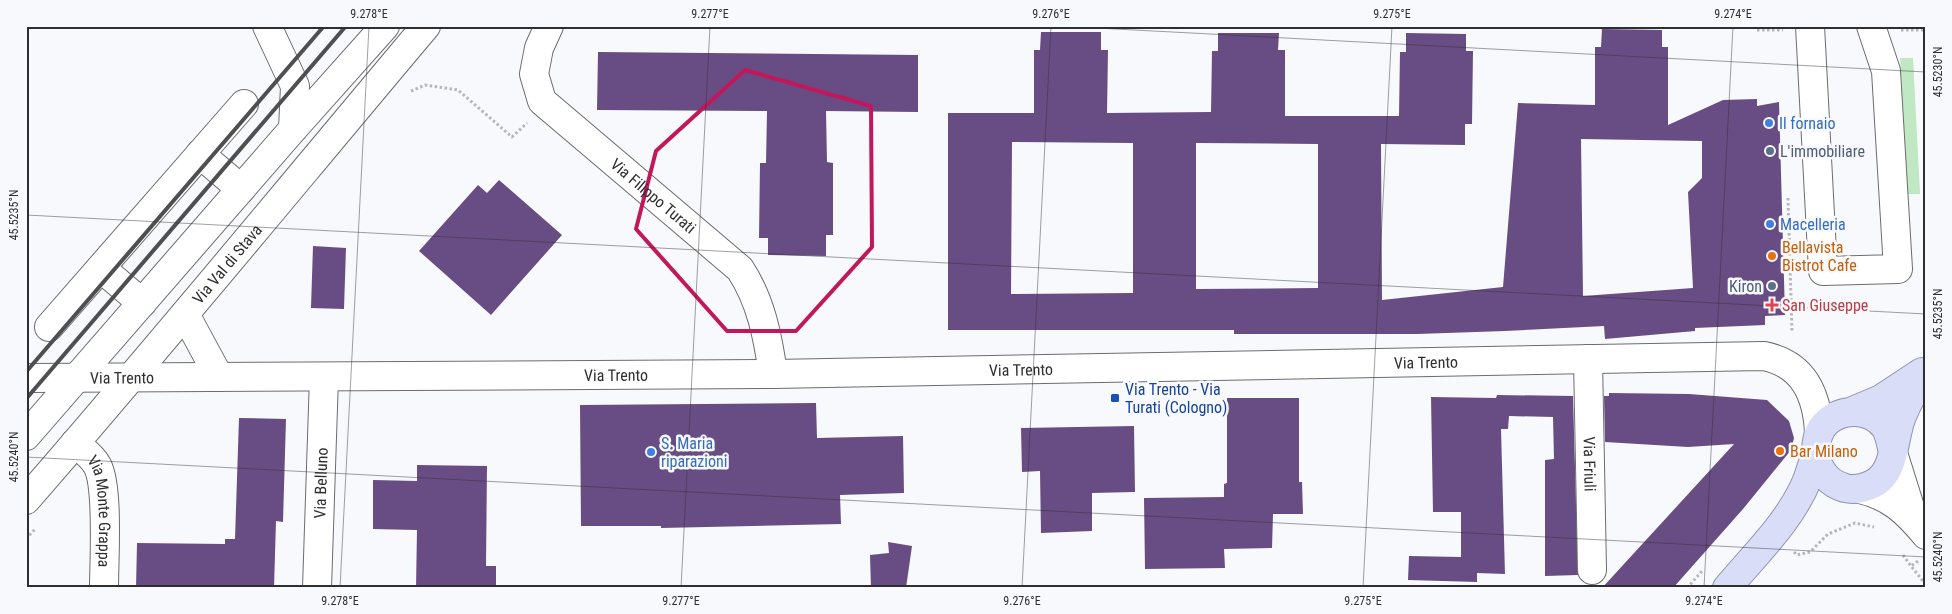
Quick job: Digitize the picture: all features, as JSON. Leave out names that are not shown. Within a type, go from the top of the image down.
[{"type":"main road","points":[[1726,588],[1778,528],[1798,500],[1808,477],[1817,444],[1827,422],[1837,415],[1850,412],[1881,399],[1926,371]]},
{"type":"main road","points":[[1778,528],[1818,500],[1871,485],[1882,477],[1889,466],[1901,418],[1926,371]]},
{"type":"main road","points":[[1850,412],[1863,413],[1875,418],[1885,428],[1891,439],[1892,453]]},
{"type":"main road","points":[[1817,444],[1818,468],[1825,478],[1836,485],[1853,489]]},
{"type":"street","points":[[268,26],[295,86],[293,129]]},
{"type":"street","points":[[26,436],[384,26]]},
{"type":"street","name":"Via Val di Stava","points":[[26,500],[133,377],[426,26]]},
{"type":"street","name":"Via Filippo Turati","points":[[549,26],[539,48],[534,74],[542,102],[740,270],[752,287],[767,333],[773,374]]},
{"type":"street","points":[[1810,26],[1823,271],[1898,269],[1886,70],[1871,26]]},
{"type":"street","points":[[49,327],[244,104]]},
{"type":"street","points":[[200,154],[241,189]]},
{"type":"street","points":[[101,268],[142,303]]},
{"type":"street","points":[[185,314],[219,377]]},
{"type":"street","name":"Via Trento","points":[[26,378],[773,374],[1764,356],[1778,359],[1792,366],[1802,377],[1816,410],[1817,444]]},
{"type":"street","name":"Via Friuli","points":[[1588,359],[1592,570]]},
{"type":"street","name":"Via Belluno","points":[[317,588],[324,377]]},
{"type":"street","name":"Via Trento","points":[[1809,390],[1819,400],[1832,408],[1850,412]]},
{"type":"street","name":"Via Monte Grappa","points":[[75,443],[96,463],[100,471],[104,493],[104,588]]},
{"type":"street","points":[[1892,453],[1920,528]]},
{"type":"street","points":[[1853,489],[1877,493],[1896,504],[1920,528]]},
{"type":"path","points":[[403,94],[425,85],[458,90],[512,137],[546,104]]},
{"type":"path","points":[[1778,528],[1797,555],[1810,552],[1828,534],[1855,523],[1878,529]]},
{"type":"path","points":[[1901,553],[1926,585]]},
{"type":"path","points":[[1912,566],[1926,556]]},
{"type":"highlighted area","points":[[745,70],[871,106],[872,247],[796,331],[727,331],[636,229],[656,151]]},
{"type":"green space","points":[[1900,58],[1913,58],[1920,194],[1908,194]]},
{"type":"building","points":[[1602,29],[1662,30],[1662,47],[1668,47],[1668,125],[1723,100],[1757,99],[1757,106],[1779,102],[1785,315],[1765,316],[1765,325],[1695,328],[1695,331],[1605,339],[1604,326],[1417,334],[1234,334],[1234,330],[948,330],[948,113],[1034,113],[1034,50],[1040,50],[1041,32],[1101,32],[1101,50],[1108,50],[1107,113],[1211,112],[1212,51],[1218,51],[1218,33],[1279,33],[1278,50],[1285,50],[1285,116],[1399,116],[1400,52],[1406,52],[1406,33],[1466,34],[1466,51],[1473,51],[1472,124],[1465,124],[1465,145],[1381,144],[1382,300],[1503,287],[1518,103],[1595,105],[1595,47],[1601,47]],"holes":[[[1581,139],[1702,141],[1702,178],[1688,192],[1693,288],[1583,296]],[[1012,142],[1133,143],[1133,293],[1011,294]],[[1196,143],[1318,144],[1318,288],[1196,289]]]},
{"type":"building","points":[[598,52],[918,55],[918,112],[826,111],[827,162],[833,163],[833,235],[826,235],[826,256],[768,255],[768,238],[759,238],[760,163],[766,163],[767,111],[597,110]]},
{"type":"building","points":[[499,180],[562,235],[491,315],[419,251],[478,185],[487,193]]},
{"type":"building","points":[[313,246],[346,248],[344,309],[311,308]]},
{"type":"building","points":[[1609,393],[1689,394],[1767,400],[1789,421],[1794,438],[1791,450],[1743,509],[1673,588],[1602,588],[1734,444],[1688,447],[1605,442],[1604,396],[1609,396]]},
{"type":"building","points":[[1497,395],[1573,396],[1578,575],[1545,576],[1545,460],[1554,459],[1553,417],[1509,416],[1508,429],[1501,429],[1505,574],[1477,573],[1477,582],[1408,580],[1409,556],[1461,557],[1461,512],[1433,512],[1431,397],[1496,398]]},
{"type":"building","points":[[1227,398],[1299,398],[1299,482],[1302,482],[1303,514],[1273,514],[1272,548],[1224,549],[1225,568],[1145,569],[1144,498],[1224,497],[1224,484],[1227,483]]},
{"type":"building","points":[[816,403],[817,438],[903,436],[904,493],[840,495],[841,524],[661,528],[661,526],[581,526],[580,405]]},
{"type":"building","points":[[239,418],[286,419],[283,522],[276,521],[274,588],[136,588],[137,543],[225,544],[225,539],[235,539]]},
{"type":"building","points":[[1134,426],[1135,492],[1092,493],[1092,531],[1041,533],[1040,471],[1022,472],[1021,428]]},
{"type":"building","points":[[417,465],[487,466],[486,566],[496,566],[496,588],[416,588],[417,530],[373,529],[373,480],[417,481]]},
{"type":"building","points":[[888,542],[912,546],[906,588],[871,588],[870,555],[889,553]]},
{"type":"railway","points":[[26,372],[324,26]]},
{"type":"railway","points":[[26,399],[346,26]]},
{"type":"place","name":"Il fornaio","points":[[1769,123]]},
{"type":"place","name":"L'immobiliare","points":[[1770,151]]},
{"type":"place","name":"Macelleria","points":[[1770,224]]},
{"type":"place","name":"Bellavista Bistrot Cafe","points":[[1772,256]]},
{"type":"place","name":"Kiron","points":[[1772,286]]},
{"type":"place","name":"San Giuseppe","points":[[1772,305]]},
{"type":"place","name":"Via Trento - Via Turati (Cologno)","points":[[1115,398]]},
{"type":"place","name":"Bar Milano","points":[[1780,451]]},
{"type":"place","name":"S. Maria riparazioni","points":[[651,452]]}]
